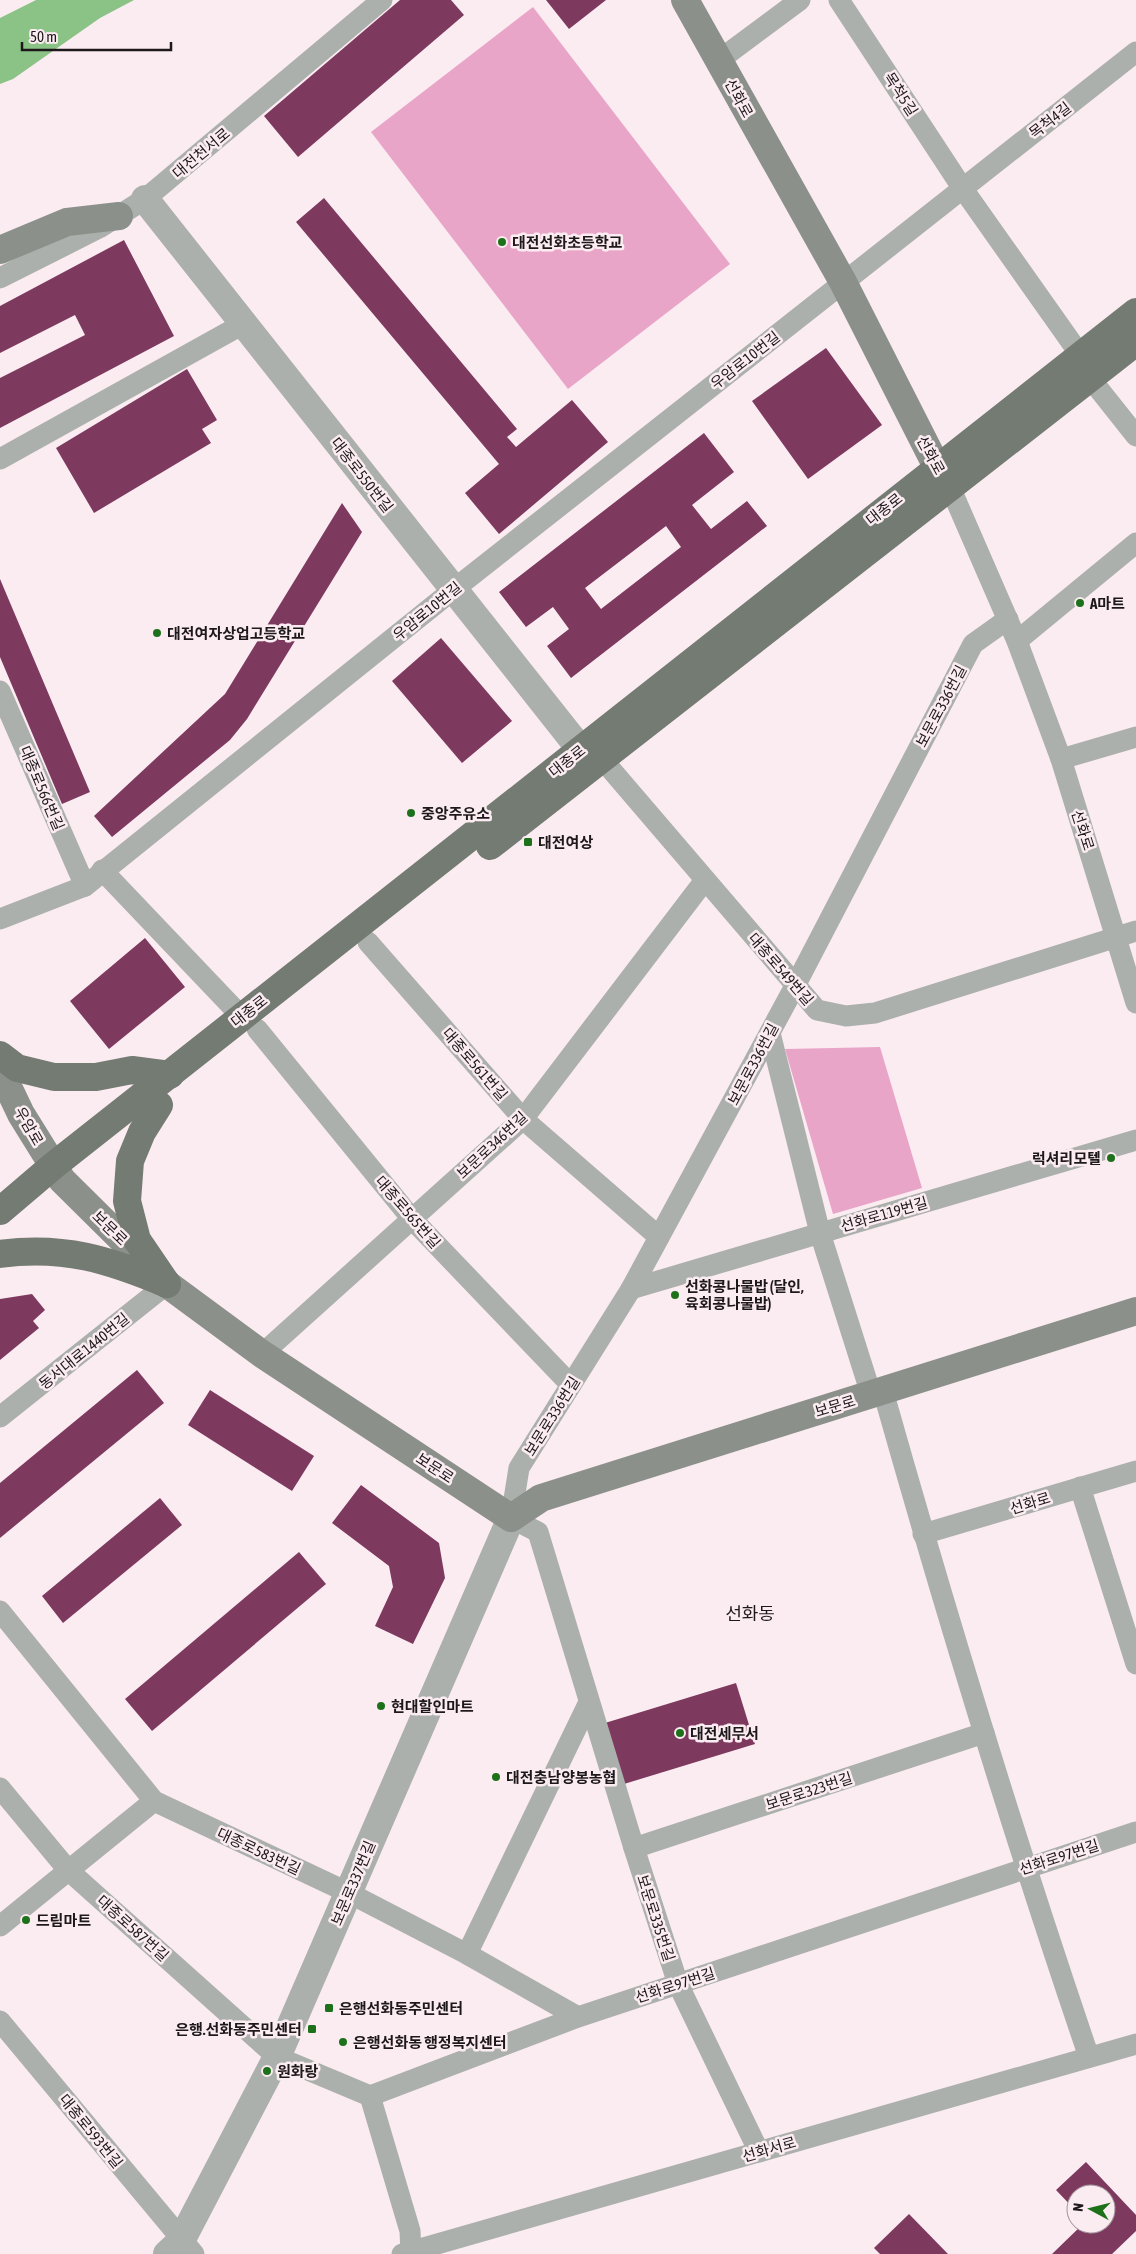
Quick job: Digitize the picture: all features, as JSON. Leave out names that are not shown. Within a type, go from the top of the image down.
[{"type":"main road","name":"선화로","points":[[685,0],[843,282],[943,477]]},
{"type":"main road","points":[[0,250],[67,222],[119,216]]},
{"type":"main road","name":"대종로","points":[[0,1211],[159,1105],[249,1023],[943,477],[1086,367],[1136,312]]},
{"type":"main road","name":"대종로","points":[[1086,367],[1136,342]]},
{"type":"main road","name":"대종로","points":[[0,1230],[58,1173],[170,1075],[368,942],[591,754]]},
{"type":"main road","points":[[0,1055],[17,1068],[54,1077],[96,1077],[132,1070],[170,1075]]},
{"type":"main road","name":"우암로","points":[[0,1070],[21,1114],[58,1173]]},
{"type":"main road","points":[[159,1105],[142,1132],[130,1161],[127,1201],[137,1240],[167,1284]]},
{"type":"main road","name":"보문로","points":[[58,1173],[167,1284],[262,1354],[511,1518],[541,1498],[1136,1311]]},
{"type":"main road","points":[[0,1254],[70,1252],[118,1264],[167,1284]]},
{"type":"street","name":"대전천서로","points":[[0,278],[119,216],[145,199],[382,0]]},
{"type":"street","points":[[718,61],[800,0]]},
{"type":"street","name":"목척5길","points":[[839,0],[963,188]]},
{"type":"street","name":"목척4길","points":[[843,282],[1136,52]]},
{"type":"street","points":[[963,188],[1086,367],[1136,436]]},
{"type":"street","name":"대종로550번길","points":[[145,199],[453,590],[591,754]]},
{"type":"street","name":"우암로10번길","points":[[0,919],[85,886],[102,870],[453,590],[843,282]]},
{"type":"street","points":[[0,459],[243,324]]},
{"type":"street","name":"선화로","points":[[943,477],[1018,641],[1127,934],[1136,1003]]},
{"type":"street","points":[[1018,641],[1136,543]]},
{"type":"street","name":"보문로336번길","points":[[511,1518],[519,1468],[631,1289],[795,986],[973,644],[1008,620]]},
{"type":"street","name":"대종로566번길","points":[[0,691],[85,886]]},
{"type":"street","points":[[1061,759],[1136,736]]},
{"type":"street","name":"대종로549번길","points":[[591,754],[705,880],[817,1010],[846,1016],[875,1012],[1127,934]]},
{"type":"street","points":[[102,870],[249,1023]]},
{"type":"street","name":"보문로346번길","points":[[262,1354],[523,1119],[705,880]]},
{"type":"street","name":"대종로561번길","points":[[368,942],[523,1119],[659,1237]]},
{"type":"street","name":"대종로565번길","points":[[249,1023],[412,1219],[572,1385]]},
{"type":"street","name":"보문로","points":[[770,1033],[820,1233],[877,1392]]},
{"type":"street","name":"선화로119번길","points":[[631,1289],[1136,1140]]},
{"type":"street","name":"동서대로1440번길","points":[[0,1418],[167,1284]]},
{"type":"street","points":[[877,1392],[984,1733],[1089,2057]]},
{"type":"street","name":"선화로","points":[[923,1534],[1136,1471]]},
{"type":"street","points":[[1080,1487],[1136,1664]]},
{"type":"street","name":"보문로335번길","points":[[511,1518],[538,1532],[588,1702],[678,1984],[760,2152]]},
{"type":"street","name":"보문로337번길","points":[[181,2250],[277,2057],[511,1518]]},
{"type":"street","name":"대종로583번길","points":[[0,1611],[154,1801],[349,1893],[467,1954],[578,2018]]},
{"type":"street","points":[[467,1954],[588,1702]]},
{"type":"street","name":"보문로323번길","points":[[634,1848],[984,1733]]},
{"type":"street","name":"대종로587번길","points":[[0,1788],[68,1870],[277,2057],[370,2096]]},
{"type":"street","points":[[0,1926],[154,1801]]},
{"type":"street","name":"선화로97번길","points":[[370,2096],[578,2018],[1136,1832]]},
{"type":"street","name":"대종로593번길","points":[[0,2021],[181,2250]]},
{"type":"street","name":"선화서로","points":[[408,2253],[1136,2044]]},
{"type":"street","points":[[370,2096],[410,2231],[408,2253]]},
{"type":"shaded area","points":[[36,0],[134,0],[100,18],[13,79],[0,84],[0,18]]},
{"type":"shaded area","points":[[533,7],[730,264],[568,389],[371,132]]},
{"type":"shaded area","points":[[880,1047],[922,1188],[833,1214],[785,1049]]},
{"type":"building","points":[[400,0],[451,0],[464,15],[298,157],[264,116]]},
{"type":"building","points":[[546,0],[606,0],[569,29]]},
{"type":"building","points":[[324,198],[517,429],[507,437],[516,447],[572,400],[608,442],[499,534],[465,493],[499,464],[296,222]]},
{"type":"building","points":[[124,240],[174,336],[0,428],[0,378],[85,335],[75,315],[0,353],[0,306]]},
{"type":"building","points":[[826,348],[882,425],[808,479],[752,401]]},
{"type":"building","points":[[187,369],[217,420],[202,429],[211,443],[94,513],[56,448]]},
{"type":"building","points":[[704,433],[734,472],[692,505],[711,529],[747,501],[767,526],[571,678],[547,646],[569,629],[553,607],[526,627],[499,592]],"holes":[[[666,526],[681,547],[601,609],[585,588]]]},
{"type":"building","points":[[342,503],[362,532],[247,719],[230,740],[112,837],[94,816],[225,694]]},
{"type":"building","points":[[0,579],[90,792],[62,804],[0,657]]},
{"type":"building","points":[[441,638],[512,721],[462,763],[392,681]]},
{"type":"building","points":[[145,938],[185,987],[109,1049],[70,1001]]},
{"type":"building","points":[[32,1294],[45,1310],[33,1321],[39,1328],[0,1360],[0,1299]]},
{"type":"building","points":[[137,1370],[164,1403],[0,1538],[0,1483]]},
{"type":"building","points":[[210,1390],[314,1456],[292,1491],[188,1425]]},
{"type":"building","points":[[361,1485],[439,1543],[445,1578],[413,1644],[375,1626],[393,1587],[389,1566],[332,1523]]},
{"type":"building","points":[[160,1498],[182,1525],[63,1623],[42,1596]]},
{"type":"building","points":[[299,1552],[326,1584],[152,1731],[125,1699]]},
{"type":"building","name":"대전세무서","points":[[736,1683],[755,1744],[624,1784],[605,1723]]},
{"type":"building","points":[[1086,2162],[1107,2184],[1066,2184],[1066,2200],[1056,2190]]},
{"type":"building","points":[[1116,2194],[1136,2215],[1136,2231],[1112,2254],[1052,2254],[1073,2234],[1116,2234]]},
{"type":"building","points":[[909,2214],[948,2254],[880,2254],[874,2248]]},
{"type":"place","name":"대전선화초등학교","points":[[502,242]]},
{"type":"place","name":"A마트","points":[[1080,603]]},
{"type":"place","name":"대전여자상업고등학교","points":[[157,633]]},
{"type":"place","name":"중앙주유소","points":[[411,813]]},
{"type":"place","name":"대전여상","points":[[528,842]]},
{"type":"place","name":"럭셔리모텔","points":[[1111,1158]]},
{"type":"place","name":"선화콩나물밥 (달인, 육회콩나물밥)","points":[[675,1295]]},
{"type":"place","name":"현대할인마트","points":[[381,1706]]},
{"type":"place","name":"대전세무서","points":[[680,1733]]},
{"type":"place","name":"대전충남양봉농협","points":[[496,1777]]},
{"type":"place","name":"드림마트","points":[[26,1920]]},
{"type":"place","name":"은행선화동주민센터","points":[[329,2008]]},
{"type":"place","name":"은행.선화동주민센터","points":[[312,2029]]},
{"type":"place","name":"은행선화동 행정복지센터","points":[[343,2042]]},
{"type":"place","name":"원화랑","points":[[267,2071]]},
{"type":"district","name":"선화동","points":[[750,1613]]}]
